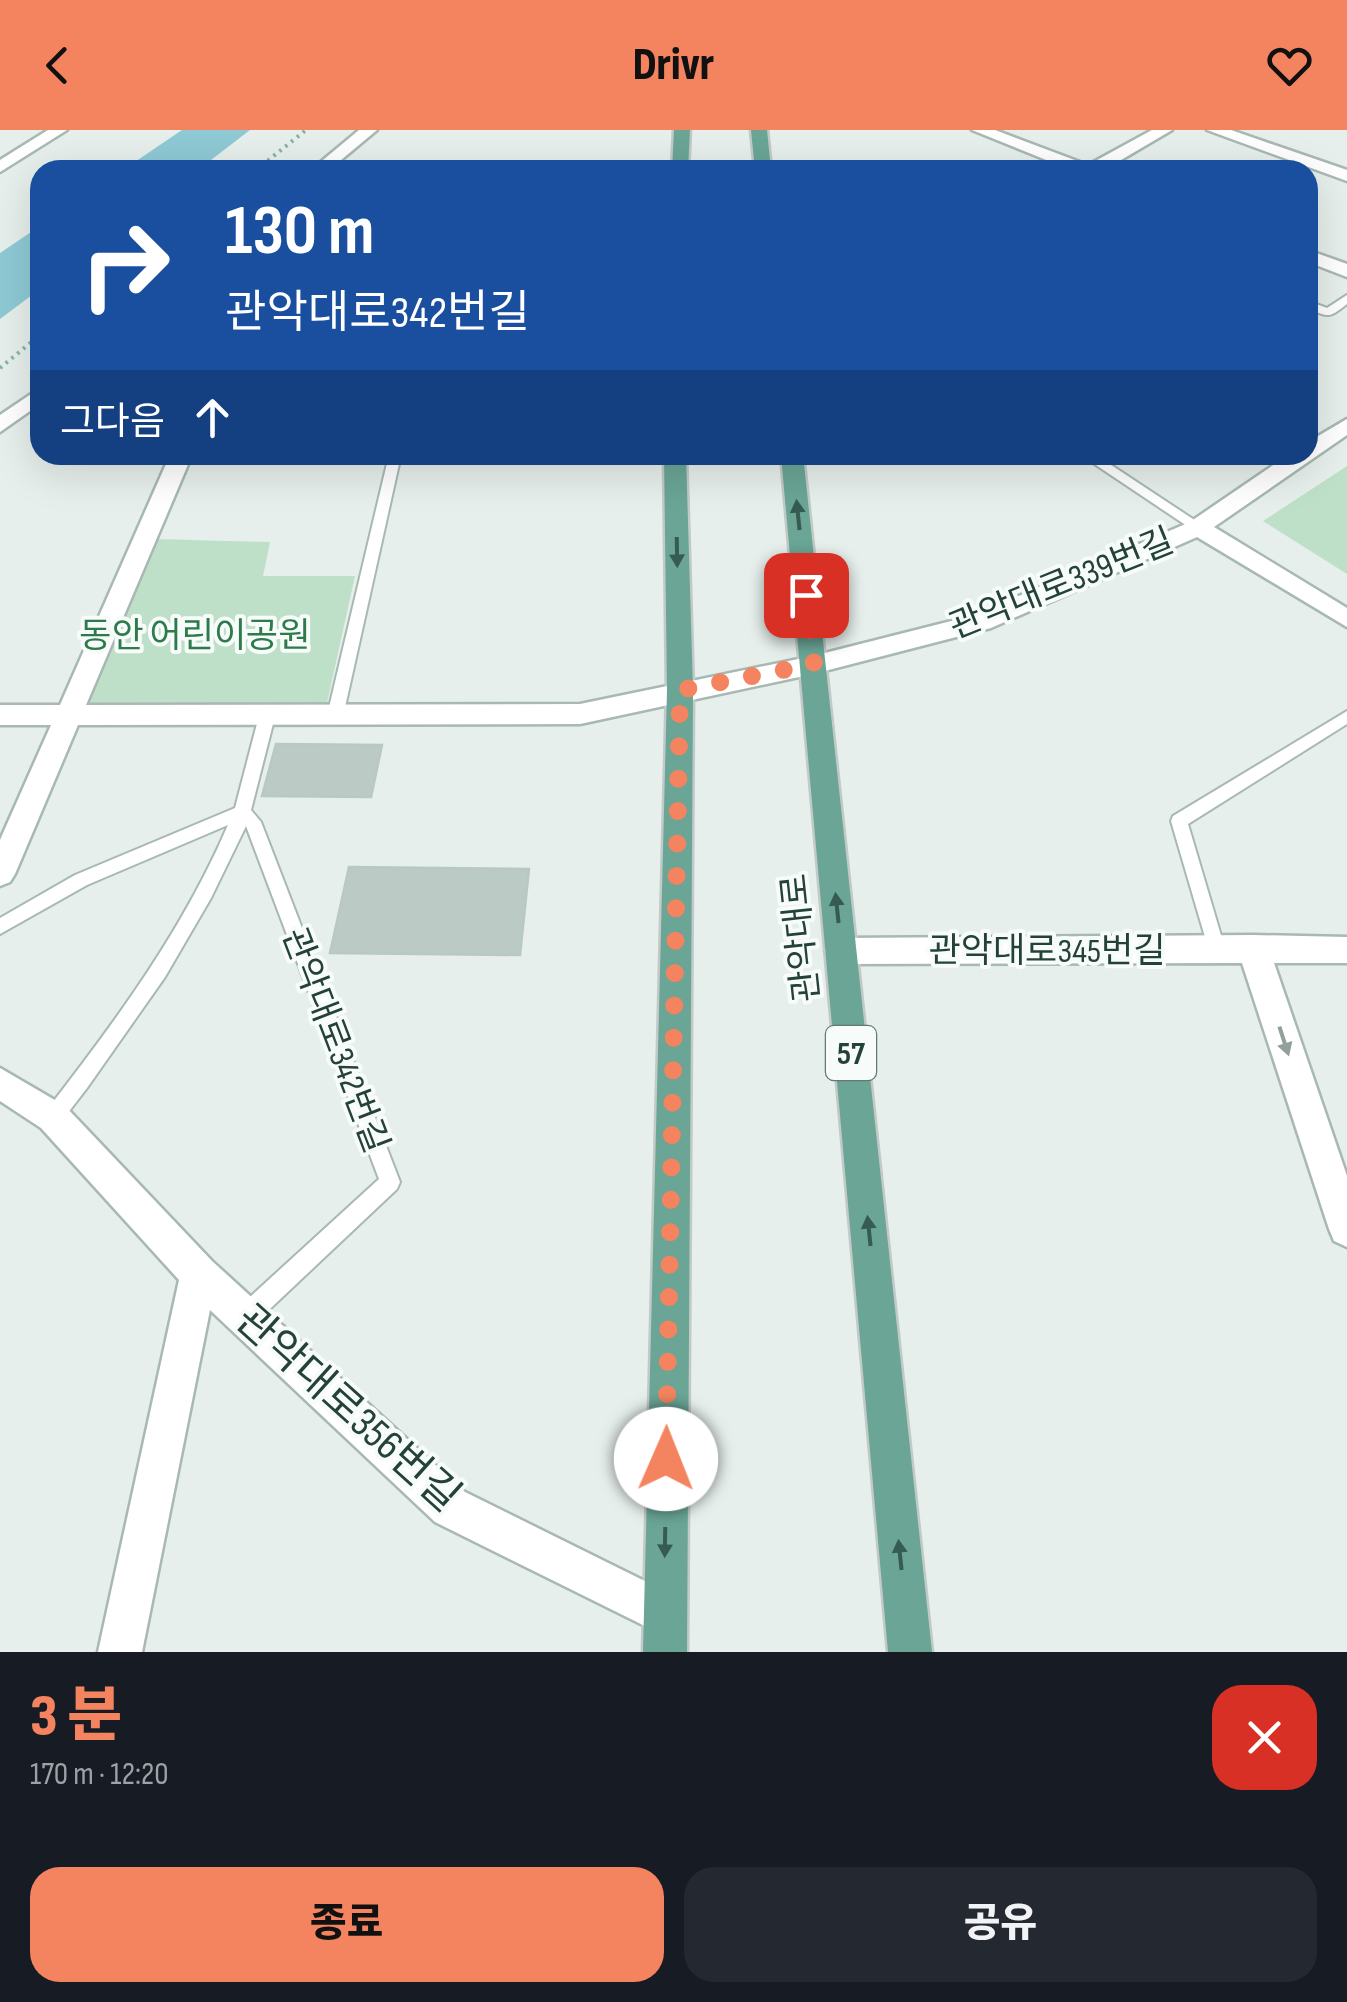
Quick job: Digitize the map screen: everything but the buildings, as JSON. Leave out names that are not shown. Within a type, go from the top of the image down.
[{"type":"main road","points":[[679,160],[682,130]]},
{"type":"main road","points":[[760,130],[763,160]]},
{"type":"main road","points":[[664,1652],[680,690],[675,465]]},
{"type":"main road","name":"관악대로","points":[[793,465],[910,1652]]},
{"type":"street","points":[[0,168],[60,130]]},
{"type":"street","points":[[332,160],[369,130]]},
{"type":"street","points":[[980,130],[1062,160]]},
{"type":"street","points":[[1108,160],[1164,130]]},
{"type":"street","points":[[1215,130],[1301,160]]},
{"type":"street","points":[[1318,166],[1347,176]]},
{"type":"street","points":[[1318,260],[1347,271]]},
{"type":"street","points":[[0,426],[30,402]]},
{"type":"street","points":[[1318,433],[1347,425]]},
{"type":"street","points":[[0,874],[177,465]]},
{"type":"street","points":[[1198,527],[1288,465]]},
{"type":"street","name":"관악대로339번길","points":[[680,690],[754,678],[982,622],[1198,527],[1347,619]]},
{"type":"street","points":[[0,714],[580,714],[680,690]]},
{"type":"street","points":[[1254,948],[1347,1230]]},
{"type":"street","name":"관악대로345번길","points":[[842,951],[1347,950]]},
{"type":"street","name":"관악대로356번길","points":[[0,1083],[53,1118],[199,1274],[248,1314],[450,1507],[664,1613]]},
{"type":"street","name":"관악대로356번길","points":[[120,1652],[199,1274]]},
{"type":"lane","points":[[1318,308],[1328,312],[1347,298]]},
{"type":"lane","points":[[335,716],[393,465]]},
{"type":"lane","points":[[1102,465],[1198,527]]},
{"type":"lane","points":[[53,1118],[108,1048],[202,896],[242,812],[267,716]]},
{"type":"lane","points":[[1216,948],[1178,821],[1347,718]]},
{"type":"lane","points":[[0,927],[80,880],[242,812]]},
{"type":"lane","name":"관악대로342번길","points":[[242,812],[252,822],[390,1182],[248,1314]]},
{"type":"path","points":[[268,160],[306,130]]},
{"type":"path","points":[[0,368],[30,343]]},
{"type":"green space","points":[[1347,466],[1347,574],[1263,521]]},
{"type":"green space","name":"동안 어린이공원","points":[[155,539],[270,542],[263,576],[355,576],[327,703],[313,710],[90,708],[82,703]]},
{"type":"water","points":[[182,130],[250,130],[211,160],[138,160]]},
{"type":"water","points":[[30,233],[30,296],[0,319],[0,253]]},
{"type":"route","points":[[666,1459],[680,690],[814,664],[806,595]]}]
